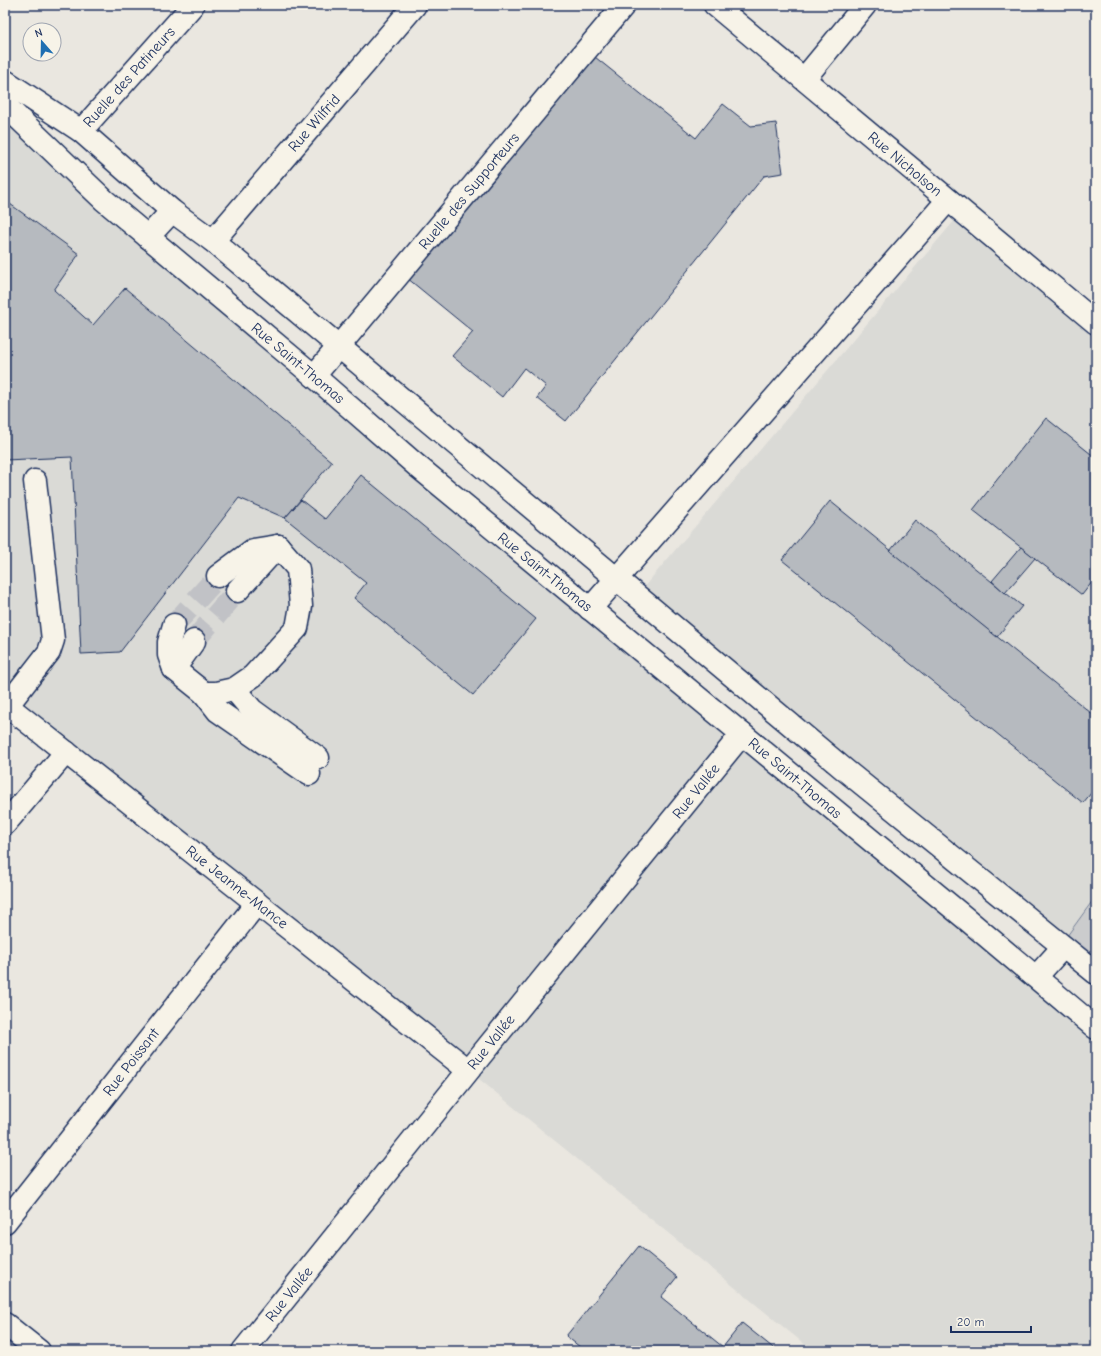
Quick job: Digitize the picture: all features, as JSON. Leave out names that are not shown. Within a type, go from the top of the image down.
[{"type":"street","name":"Ruelle des Patineurs","points":[[81,131],[193,5]]},
{"type":"street","name":"Rue Wilfrid","points":[[213,241],[415,5]]},
{"type":"street","name":"Ruelle des Supporteurs","points":[[314,376],[624,5]]},
{"type":"street","name":"Rue Nicholson","points":[[715,5],[948,200],[1092,312]]},
{"type":"street","points":[[804,79],[864,5]]},
{"type":"street","points":[[5,81],[81,131],[172,211],[213,241],[845,770],[1096,973]]},
{"type":"street","name":"Rue Saint-Thomas","points":[[5,103],[11,111],[104,200],[314,376],[416,466],[1096,1028]]},
{"type":"street","points":[[590,609],[948,200]]},
{"type":"street","points":[[148,237],[172,211]]},
{"type":"street","points":[[6,705],[49,652],[53,640],[35,481]]},
{"type":"street","points":[[218,576],[253,550],[278,546]]},
{"type":"street","points":[[237,591],[278,546]]},
{"type":"street","points":[[204,693],[216,693],[234,689],[253,676],[297,628],[301,606],[298,569],[278,546]]},
{"type":"street","points":[[174,625],[169,642],[169,655],[174,669],[204,693],[218,711],[314,766],[252,710],[234,689]]},
{"type":"street","points":[[174,669],[194,641]]},
{"type":"street","name":"Rue Jeanne-Mance","points":[[6,705],[468,1070]]},
{"type":"street","name":"Rue Vallée","points":[[243,1351],[468,1070],[742,734]]},
{"type":"street","points":[[5,824],[66,752]]},
{"type":"street","name":"Rue Poissant","points":[[5,1222],[256,903]]},
{"type":"street","points":[[1036,978],[1063,947]]},
{"type":"street","points":[[5,1324],[39,1351]]},
{"type":"shaded area","points":[[5,122],[1096,1042],[1096,1351],[813,1351],[468,1070],[5,704]]},
{"type":"shaded area","points":[[955,220],[1096,339],[1096,896],[1067,936],[643,588]]},
{"type":"shaded area","points":[[1096,896],[1096,959],[1067,936]]},
{"type":"building","points":[[590,53],[696,138],[723,104],[751,126],[776,123],[783,173],[764,176],[566,421],[537,398],[546,386],[524,368],[502,397],[452,356],[473,332],[407,278]]},
{"type":"building","points":[[10,204],[79,254],[54,290],[93,325],[125,288],[332,462],[285,518],[239,498],[120,652],[81,654],[72,457],[5,460],[5,210]]},
{"type":"building","points":[[1046,418],[1096,458],[1096,577],[1082,595],[973,510]]},
{"type":"building","points":[[361,475],[536,619],[473,695],[354,598],[366,583],[285,518],[301,500],[325,519]]},
{"type":"building","points":[[830,501],[1096,717],[1096,787],[1083,803],[782,560]]},
{"type":"building","points":[[915,520],[1022,606],[997,637],[890,551]]},
{"type":"building","points":[[1021,547],[1035,558],[1005,593],[992,581]]},
{"type":"building","points":[[639,1246],[677,1277],[661,1297],[723,1347],[742,1323],[777,1351],[585,1351],[566,1336]]},
{"type":"tunnel","points":[[174,625],[218,576]]},
{"type":"tunnel","points":[[194,641],[237,591]]}]
